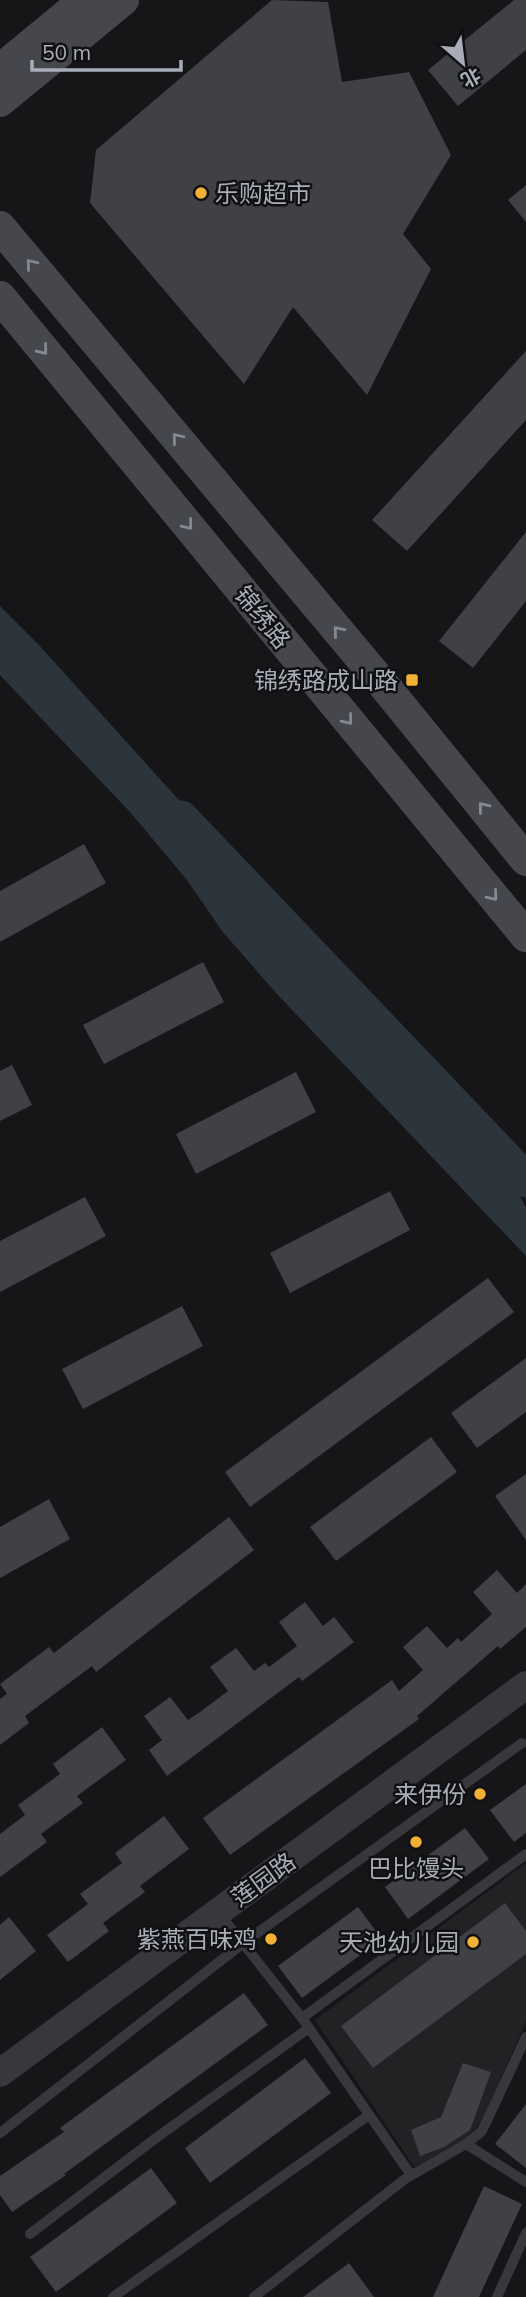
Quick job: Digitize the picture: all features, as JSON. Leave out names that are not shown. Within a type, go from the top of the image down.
[{"type":"main road","points":[[0,70],[85,0]]},
{"type":"main road","points":[[0,101],[123,0]]},
{"type":"main road","name":"锦绣路","points":[[0,227],[526,860]]},
{"type":"main road","name":"锦绣路","points":[[0,297],[526,936]]},
{"type":"street","name":"莲园路","points":[[0,2073],[526,1685]]},
{"type":"lane","points":[[0,2133],[242,1944],[522,1743]]},
{"type":"lane","points":[[30,2234],[526,1854]]},
{"type":"lane","points":[[218,1912],[306,2023],[411,2175]]},
{"type":"lane","points":[[254,2297],[411,2175],[466,2144],[482,2131],[526,2037]]},
{"type":"lane","points":[[113,2297],[369,2115]]},
{"type":"lane","points":[[466,2144],[526,2182]]},
{"type":"lane","points":[[497,2297],[526,2233]]},
{"type":"shaded area","points":[[0,606],[38,644],[197,820],[214,854],[497,1150],[526,1208],[526,1256],[276,993],[222,931],[187,880],[130,812],[0,675]]},
{"type":"shaded area","name":"天池幼儿园","points":[[526,1863],[526,2022],[480,2124],[462,2141],[415,2168],[315,2020]]},
{"type":"building","points":[[272,0],[328,2],[342,82],[409,72],[451,155],[403,234],[431,269],[367,395],[293,307],[244,384],[90,203],[96,150]]},
{"type":"building","points":[[514,0],[526,0],[526,50],[458,106],[428,70]]},
{"type":"building","points":[[526,185],[526,222],[508,200]]},
{"type":"building","points":[[526,351],[526,420],[407,551],[372,520]]},
{"type":"building","points":[[526,532],[526,601],[473,668],[439,641]]},
{"type":"building","points":[[84,844],[106,883],[0,942],[0,891]]},
{"type":"building","points":[[203,962],[224,1002],[104,1064],[83,1025]]},
{"type":"building","points":[[12,1065],[32,1105],[0,1121],[0,1071]]},
{"type":"building","points":[[296,1072],[316,1112],[196,1174],[176,1134]]},
{"type":"building","points":[[390,1191],[410,1230],[290,1293],[270,1253]]},
{"type":"building","points":[[85,1197],[106,1236],[0,1292],[0,1241]]},
{"type":"building","points":[[488,1278],[514,1312],[250,1507],[225,1472]]},
{"type":"building","points":[[182,1306],[203,1346],[83,1409],[62,1369]]},
{"type":"building","points":[[526,1358],[526,1412],[477,1448],[451,1413]]},
{"type":"building","points":[[431,1437],[457,1472],[336,1561],[310,1527]]},
{"type":"building","points":[[526,1474],[526,1540],[495,1496]]},
{"type":"building","points":[[49,1499],[70,1539],[0,1578],[0,1527]]},
{"type":"building","points":[[229,1517],[254,1550],[96,1672],[92,1666],[25,1716],[29,1723],[0,1745],[0,1699],[7,1694],[0,1684],[49,1647],[54,1653]]},
{"type":"building","points":[[497,1570],[517,1593],[526,1584],[526,1627],[500,1649],[498,1646],[417,1716],[419,1719],[230,1855],[203,1818],[392,1680],[399,1691],[423,1670],[403,1647],[427,1626],[447,1648],[458,1638],[461,1642],[492,1614],[473,1592]]},
{"type":"building","points":[[305,1602],[323,1626],[334,1617],[354,1642],[302,1681],[299,1677],[167,1776],[149,1750],[162,1740],[144,1716],[170,1697],[188,1720],[200,1712],[228,1691],[210,1667],[236,1648],[254,1671],[265,1663],[269,1667],[297,1646],[279,1622]]},
{"type":"building","points":[[102,1727],[126,1760],[77,1796],[83,1803],[41,1834],[47,1842],[0,1877],[0,1834],[25,1815],[18,1805],[60,1774],[53,1764]]},
{"type":"building","points":[[526,1784],[526,1833],[514,1842],[490,1810]]},
{"type":"building","points":[[164,1816],[189,1849],[140,1886],[145,1892],[103,1923],[109,1931],[68,1962],[47,1935],[88,1904],[80,1894],[122,1863],[115,1853]]},
{"type":"building","points":[[465,1828],[489,1859],[408,1919],[385,1887]]},
{"type":"building","points":[[505,1903],[526,1931],[526,1954],[373,2068],[341,2026]]},
{"type":"building","points":[[358,1907],[382,1939],[302,1998],[278,1966]]},
{"type":"building","points":[[9,1917],[36,1951],[0,1980],[0,1925]]},
{"type":"building","points":[[244,1993],[268,2025],[12,2212],[0,2195],[0,2176],[64,2132],[60,2128]]},
{"type":"building","points":[[305,2058],[331,2093],[210,2183],[185,2148]]},
{"type":"building","points":[[463,2063],[491,2072],[470,2130],[444,2147],[420,2156],[411,2130],[441,2117]]},
{"type":"building","points":[[526,2104],[526,2168],[495,2144]]},
{"type":"building","points":[[151,2168],[177,2203],[56,2292],[30,2257]]},
{"type":"building","points":[[484,2186],[522,2204],[479,2297],[433,2297]]},
{"type":"building","points":[[349,2263],[374,2297],[303,2297]]},
{"type":"waterway","points":[[181,818],[526,1180]]},
{"type":"place","name":"乐购超市","points":[[201,193]]},
{"type":"place","name":"锦绣路成山路","points":[[412,680]]},
{"type":"place","name":"来伊份","points":[[480,1794]]},
{"type":"place","name":"巴比馒头","points":[[416,1842]]},
{"type":"place","name":"紫燕百味鸡","points":[[271,1939]]},
{"type":"place","name":"天池幼儿园","points":[[473,1942]]}]
